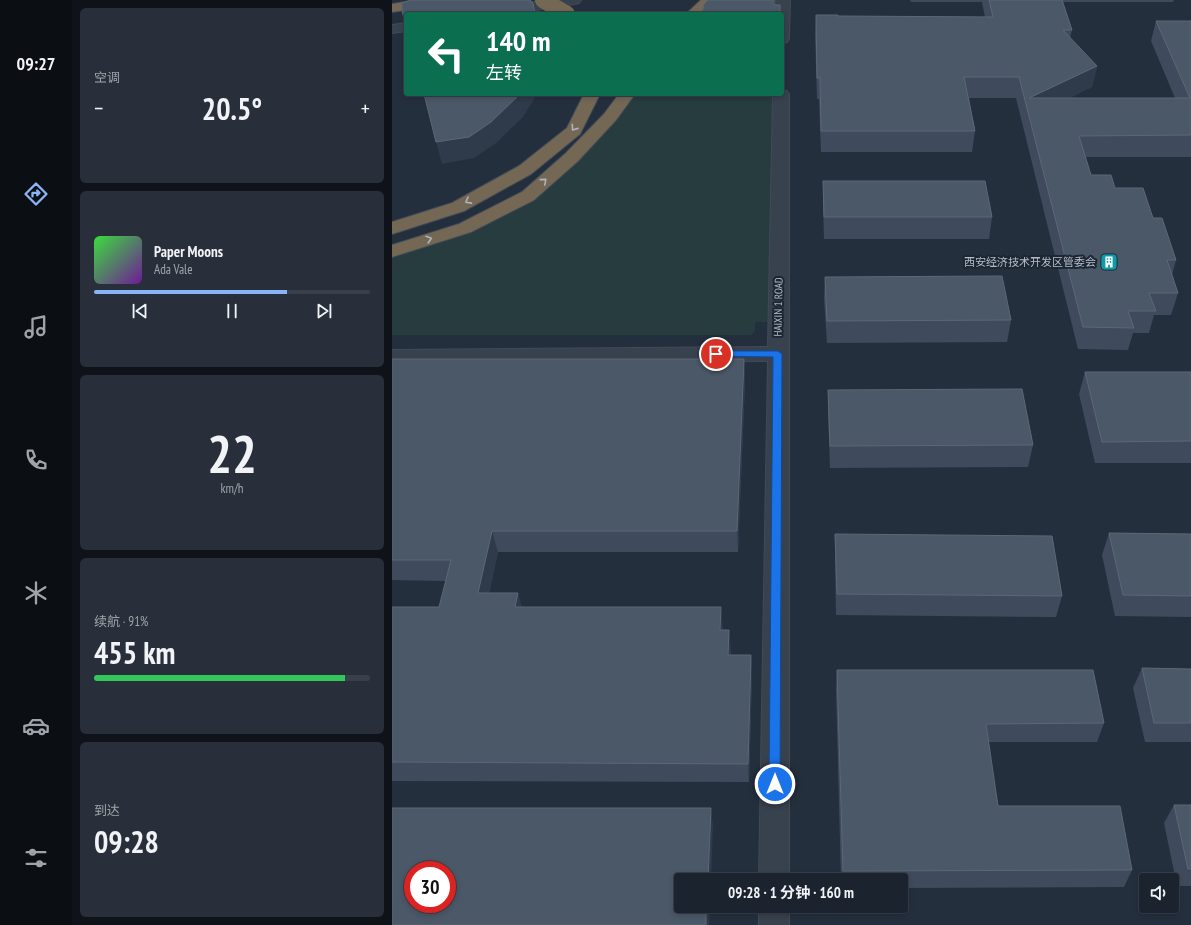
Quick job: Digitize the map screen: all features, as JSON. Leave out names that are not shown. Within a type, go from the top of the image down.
[{"type":"highway","points":[[392,8],[445,0]]},
{"type":"highway","points":[[543,0],[564,12]]},
{"type":"highway","points":[[695,12],[710,0]]},
{"type":"highway","points":[[392,228],[458,207],[525,170],[574,131],[591,96]]},
{"type":"highway","points":[[392,251],[465,228],[528,196],[572,157],[610,117],[626,96]]},
{"type":"street","points":[[495,12],[574,0]]},
{"type":"street","points":[[782,0],[782,12]]},
{"type":"street","points":[[392,30],[404,27]]},
{"type":"street","name":"HAIXIN 1 ROAD","points":[[774,873],[781,96]]},
{"type":"street","points":[[392,357],[778,354]]},
{"type":"street","points":[[774,913],[774,925]]},
{"type":"green space","points":[[628,96],[773,96],[773,322],[755,322],[755,331],[751,335],[392,335],[392,253],[439,238],[543,187]]},
{"type":"building","points":[[411,0],[530,0],[533,3],[535,12],[404,12],[404,18],[402,3]]},
{"type":"building","points":[[708,0],[774,0],[774,5],[780,5],[780,12],[702,12],[704,4]]},
{"type":"building","points":[[989,0],[1062,0],[1072,30],[1063,30],[1097,66],[1029,98],[1190,98],[1156,21],[1191,21],[1191,135],[1079,136],[1091,175],[1111,175],[1115,188],[1143,188],[1153,218],[1162,218],[1176,260],[1167,260],[1178,293],[1149,293],[1156,311],[1128,311],[1134,328],[1083,327],[1019,77],[964,77],[975,131],[821,131],[820,78],[817,78],[816,15],[993,17]]},
{"type":"building","points":[[424,96],[518,96],[491,122],[469,137],[436,142]]},
{"type":"building","points":[[823,181],[985,181],[992,217],[824,217]]},
{"type":"building","points":[[1002,276],[1011,320],[827,321],[825,277]]},
{"type":"building","points":[[392,359],[744,359],[737,531],[492,531],[478,593],[518,593],[515,607],[721,607],[720,630],[729,630],[728,655],[751,655],[748,764],[392,762],[392,607],[439,607],[451,560],[392,560]]},
{"type":"building","points":[[1085,372],[1191,372],[1191,441],[1102,442]]},
{"type":"building","points":[[1022,389],[1033,445],[830,446],[828,390]]},
{"type":"building","points":[[1109,533],[1191,534],[1191,596],[1123,595]]},
{"type":"building","points":[[835,534],[1052,536],[1062,596],[837,594]]},
{"type":"building","points":[[1142,668],[1191,669],[1191,723],[1154,723]]},
{"type":"building","points":[[837,670],[1093,670],[1104,723],[986,724],[998,806],[1120,806],[1132,870],[843,871]]},
{"type":"building","points":[[1174,805],[1191,805],[1191,869],[1188,869]]},
{"type":"building","points":[[392,808],[711,808],[708,873],[674,873],[674,913],[706,913],[706,925],[392,925]]},
{"type":"place","name":"西安经济技术开发区管委会","points":[[1109,262]]},
{"type":"route","points":[[716,354],[778,354],[775,784]]}]
